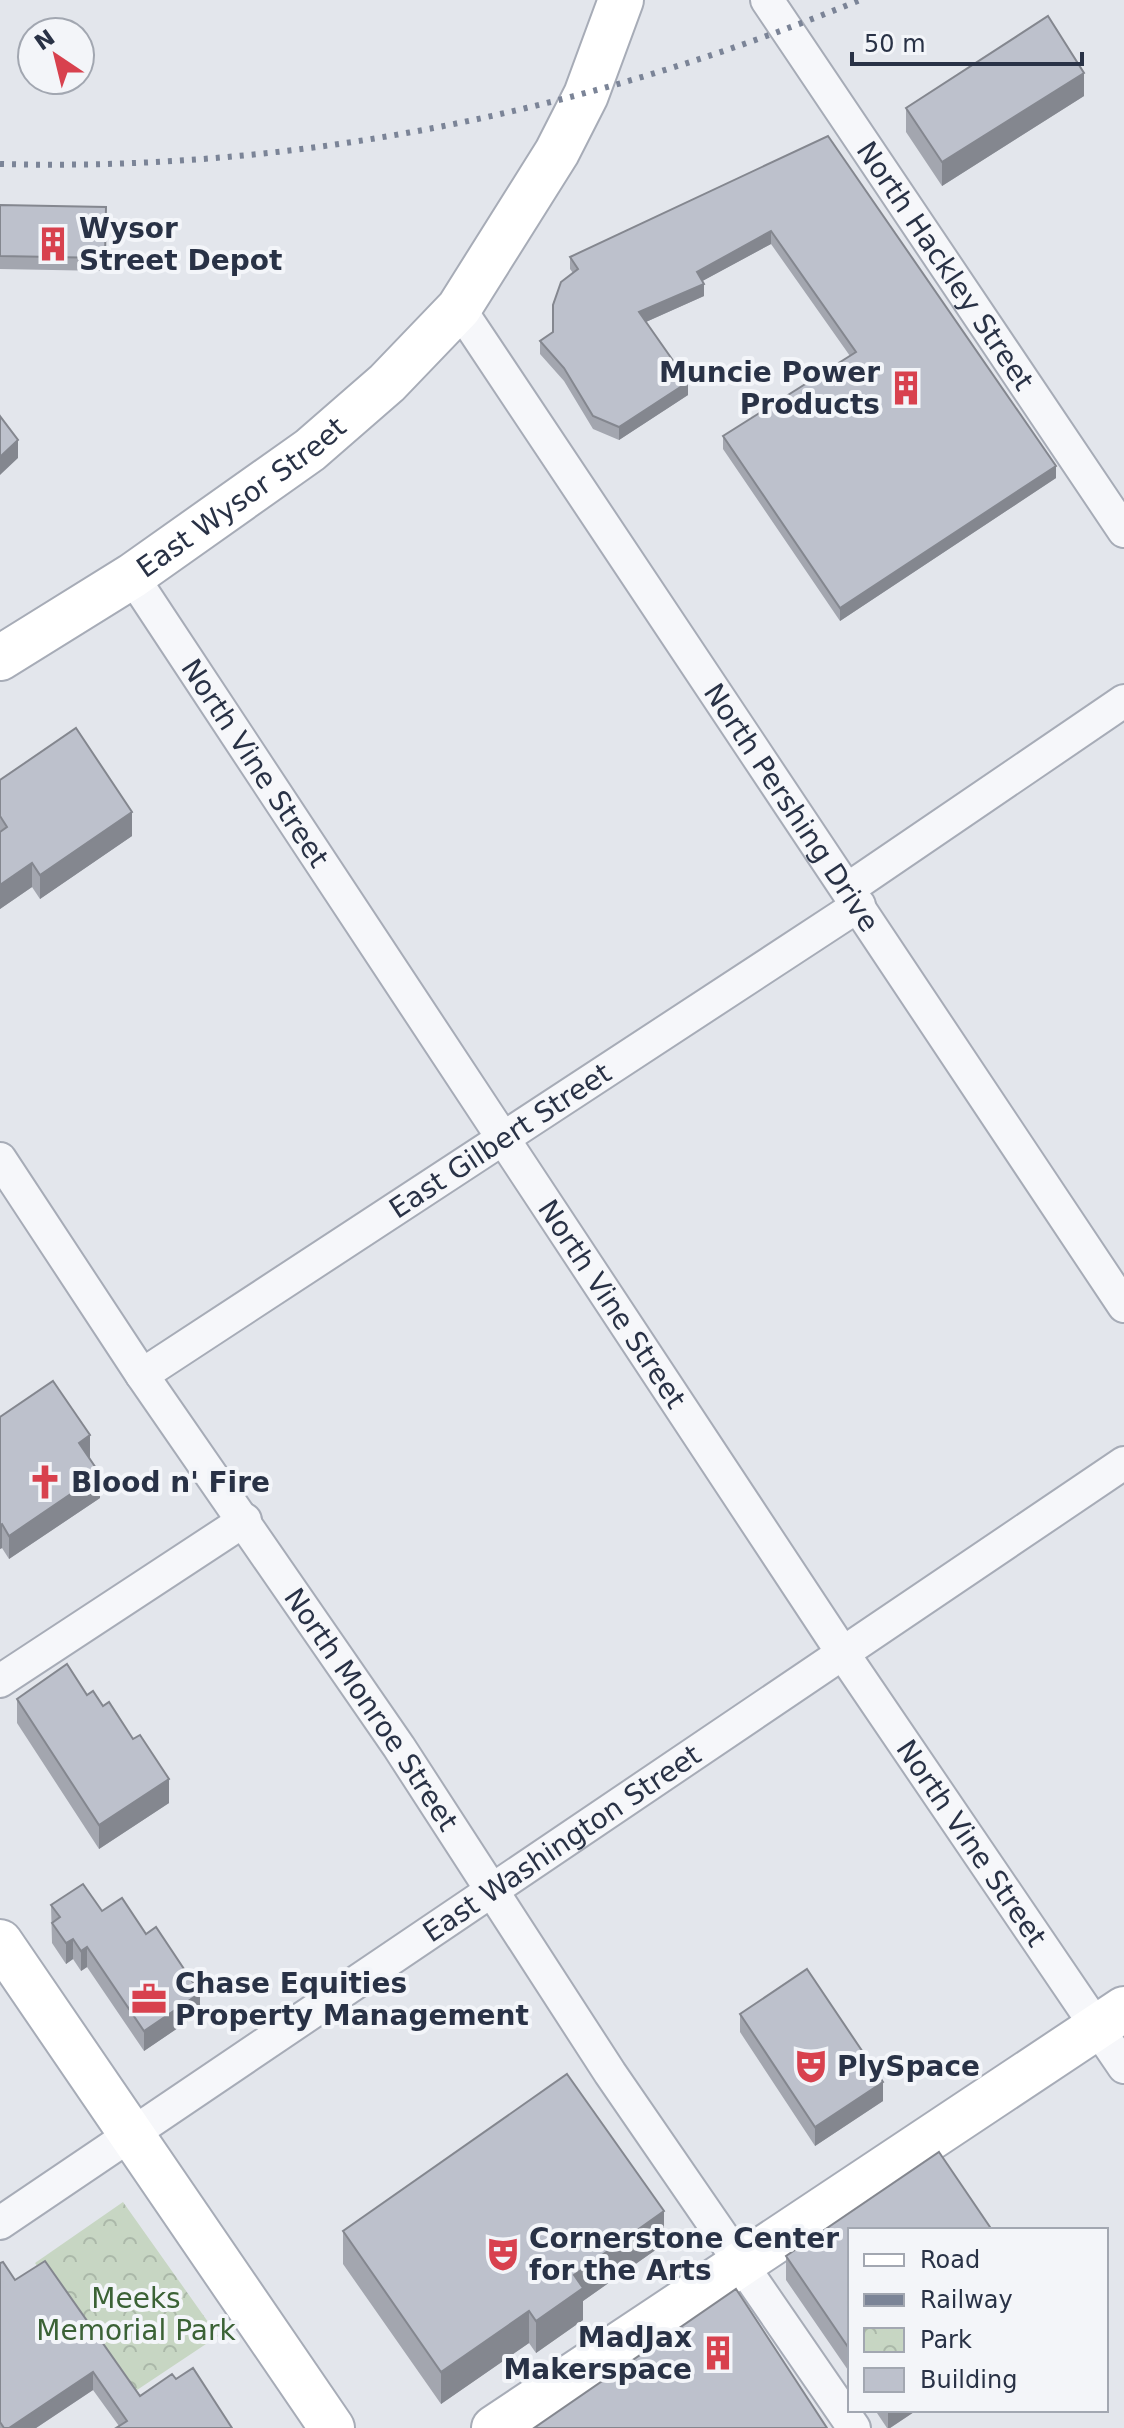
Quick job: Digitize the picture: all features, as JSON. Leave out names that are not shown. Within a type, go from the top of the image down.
[{"type":"main road","name":"East Wysor Street","points":[[0,658],[132,576],[310,450],[387,383],[459,308],[557,152],[586,95],[621,0]]},
{"type":"main road","points":[[0,1942],[332,2428]]},
{"type":"main road","points":[[494,2428],[1110,2018]]},
{"type":"street","name":"North Hackley Street","points":[[767,0],[1124,531]]},
{"type":"street","name":"North Pershing Drive","points":[[459,308],[1124,1306]]},
{"type":"street","name":"North Vine Street","points":[[132,576],[842,1652],[1110,2018],[1124,2067]]},
{"type":"street","name":"East Gilbert Street","points":[[142,1375],[854,897],[1124,701]]},
{"type":"street","name":"North Monroe Street","points":[[0,1159],[142,1375],[245,1520],[493,1889],[511,1922],[610,2073],[854,2428]]},
{"type":"street","name":"East Washington Street","points":[[0,2223],[1124,1463]]},
{"type":"street","points":[[0,1681],[245,1520]]},
{"type":"green space","name":"Meeks Memorial Park","points":[[123,2202],[218,2336],[122,2400],[114,2377],[35,2263]]},
{"type":"building","points":[[1048,16],[1084,73],[942,162],[906,108]]},
{"type":"building","name":"Muncie Power Products","points":[[828,136],[1056,466],[840,608],[723,436],[856,352],[771,231],[697,272],[704,284],[639,312],[688,382],[619,427],[593,416],[564,368],[540,341],[553,332],[553,305],[561,282],[578,269],[570,257]]},
{"type":"building","name":"Wysor Street Depot","points":[[0,205],[106,207],[105,258],[0,256]]},
{"type":"building","points":[[0,416],[18,440],[0,457]]},
{"type":"building","points":[[76,728],[132,812],[40,875],[32,863],[0,885],[0,832],[7,827],[0,816],[0,780]]},
{"type":"building","name":"Blood n' Fire","points":[[53,1381],[90,1435],[79,1443],[100,1474],[9,1536],[0,1525],[0,1417]]},
{"type":"building","points":[[67,1664],[87,1695],[93,1691],[103,1706],[109,1702],[133,1739],[140,1735],[169,1779],[99,1825],[17,1699]]},
{"type":"building","points":[[83,1884],[102,1911],[122,1898],[146,1934],[156,1927],[200,1993],[144,2031],[87,1947],[81,1951],[73,1939],[66,1943],[52,1923],[60,1917],[51,1905]]},
{"type":"building","name":"PlySpace","points":[[807,1969],[883,2082],[815,2127],[740,2014]]},
{"type":"building","name":"Cornerstone Center for the Arts","points":[[567,2074],[664,2211],[574,2275],[583,2288],[536,2321],[529,2311],[441,2372],[343,2231]]},
{"type":"building","points":[[939,2152],[991,2228],[848,2228],[848,2347],[786,2256]]},
{"type":"building","points":[[45,2261],[140,2396],[172,2374],[176,2379],[193,2368],[232,2428],[116,2428],[127,2421],[93,2372],[9,2428],[4,2428],[0,2422],[0,2263],[3,2262],[15,2280]]},
{"type":"building","name":"MadJax Makerspace","points":[[736,2289],[827,2428],[534,2428]]},
{"type":"railway","points":[[0,164],[111,164],[221,158],[330,145],[439,127],[546,103],[652,74],[757,40],[860,0]]},
{"type":"place","name":"Wysor Street Depot","points":[[53,244]]},
{"type":"place","name":"Muncie Power Products","points":[[906,388]]},
{"type":"place","name":"Blood n' Fire","points":[[45,1482]]},
{"type":"place","name":"Chase Equities Property Management","points":[[149,1999]]},
{"type":"place","name":"PlySpace","points":[[811,2066]]},
{"type":"place","name":"Cornerstone Center for the Arts","points":[[503,2254]]},
{"type":"place","name":"MadJax Makerspace","points":[[718,2353]]}]
